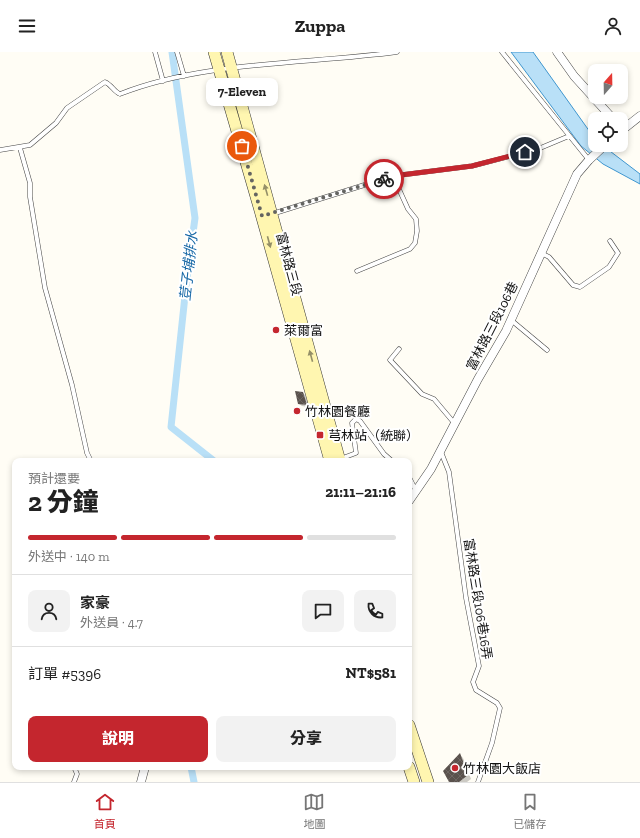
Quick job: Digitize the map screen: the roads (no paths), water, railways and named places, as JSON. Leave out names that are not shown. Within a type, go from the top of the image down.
[{"type":"main road","name":"富林路三段","points":[[214,52],[267,215]]},
{"type":"main road","name":"富林路三段","points":[[227,52],[267,215],[313,383],[336,458]]},
{"type":"main road","points":[[412,734],[428,782]]},
{"type":"main road","points":[[410,770],[414,782]]},
{"type":"street","points":[[557,52],[574,76],[588,91]]},
{"type":"street","points":[[600,104],[607,112]]},
{"type":"street","points":[[628,125],[640,116]]},
{"type":"street","name":"富林路三段106巷","points":[[412,497],[417,492],[441,451],[478,379],[511,320],[577,174],[598,152]]},
{"type":"street","points":[[141,782],[144,770]]},
{"type":"lane","points":[[155,52],[164,81]]},
{"type":"lane","points":[[177,52],[184,76]]},
{"type":"lane","points":[[0,150],[20,148],[30,145],[56,123],[67,108],[105,82],[110,84],[120,94],[136,87],[170,79],[232,68],[359,54],[397,52]]},
{"type":"lane","points":[[502,52],[589,160]]},
{"type":"lane","points":[[267,215],[393,176],[472,166],[538,149],[569,136]]},
{"type":"lane","points":[[20,148],[30,183],[30,197],[45,288],[72,385],[87,453],[90,458]]},
{"type":"lane","points":[[357,271],[410,249],[414,243],[417,231],[416,219],[408,209],[393,176]]},
{"type":"lane","points":[[541,253],[549,257],[572,286],[580,287],[608,267],[618,253],[610,241]]},
{"type":"lane","points":[[511,320],[548,350]]},
{"type":"lane","points":[[398,349],[390,360],[422,394],[434,400],[455,424]]},
{"type":"lane","points":[[342,458],[356,453],[352,424],[356,419],[360,420],[384,454],[389,458]]},
{"type":"lane","name":"富林路三段106巷16弄","points":[[441,451],[449,472],[466,598],[479,666],[473,682],[476,690],[497,703],[500,708],[492,743],[478,782]]},
{"type":"lane","points":[[412,483],[417,492]]},
{"type":"lane","points":[[74,782],[77,774],[75,770]]},
{"type":"water","points":[[511,52],[533,52],[588,129],[588,152],[581,146]]},
{"type":"water","points":[[588,152],[611,152],[640,174],[640,184],[603,164]]},
{"type":"waterway","name":"荳子埔排水","points":[[172,52],[195,218],[187,277],[171,427],[210,458]]},
{"type":"waterway","name":"荳子埔排水","points":[[192,770],[194,782]]},
{"type":"place","name":"7-Eleven","points":[[242,146]]},
{"type":"place","name":"萊爾富","points":[[276,330]]},
{"type":"place","name":"竹林園餐廳","points":[[297,411]]},
{"type":"place","name":"芎林站（統聯）","points":[[320,435]]},
{"type":"place","name":"竹林園大飯店","points":[[455,768]]}]
